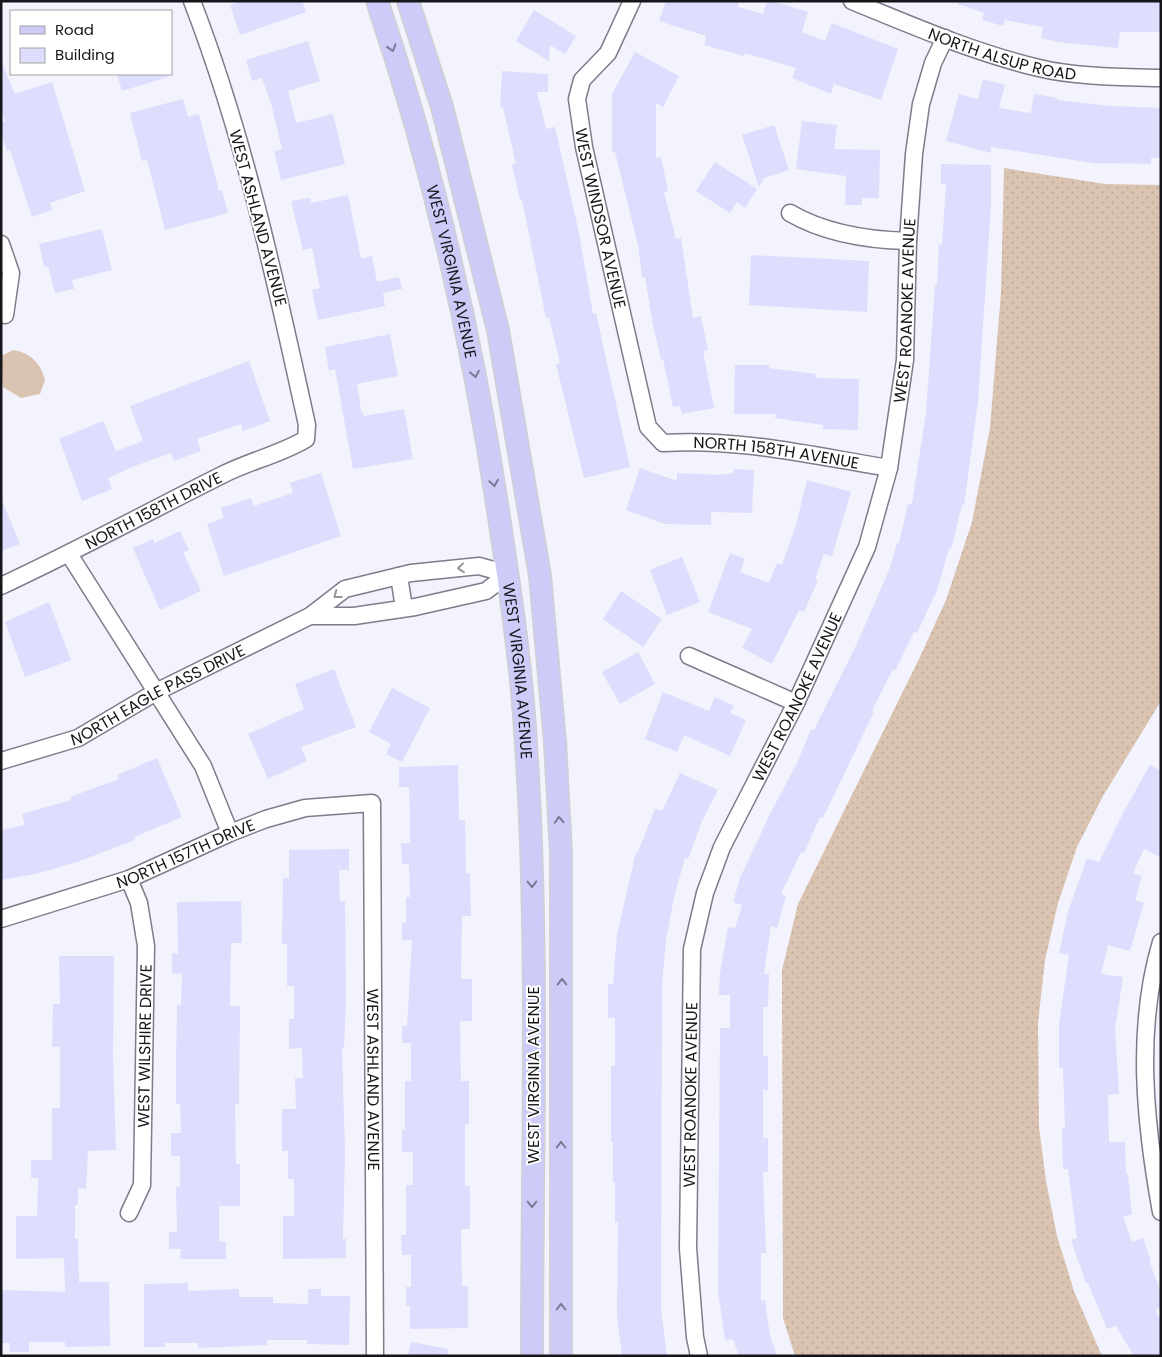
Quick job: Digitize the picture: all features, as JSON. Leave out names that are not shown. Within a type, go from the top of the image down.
[{"type":"main road","name":"WEST VIRGINIA AVENUE","points":[[377,1],[416,125],[468,335],[487,434],[508,574],[523,705],[531,823],[533,922],[532,1356]]},
{"type":"main road","name":"WEST VIRGINIA AVENUE","points":[[408,1],[442,107],[498,330],[540,576],[555,742],[562,853],[561,1356]]},
{"type":"street","name":"WEST ASHLAND AVENUE","points":[[192,1],[241,148],[280,300],[307,425],[306,439]]},
{"type":"street","name":"WEST WINDSOR AVENUE","points":[[632,1],[608,53],[582,80],[577,99],[584,147],[648,427],[663,443]]},
{"type":"street","name":"NORTH ALSUP ROAD","points":[[852,1],[945,38],[1040,68],[1120,77],[1161,78]]},
{"type":"street","name":"WEST ROANOKE AVENUE","points":[[699,1356],[695,1337],[688,1248],[692,949],[705,893],[722,847],[796,704],[867,547],[889,468],[905,360],[908,241],[914,154],[921,104],[933,63],[945,38]]},
{"type":"street","points":[[790,213],[808,223],[835,232],[883,240],[908,241]]},
{"type":"street","points":[[1,244],[10,273],[5,315]]},
{"type":"street","name":"NORTH 158TH DRIVE","points":[[1,586],[69,554],[225,473],[288,449],[306,439]]},
{"type":"street","name":"NORTH 158TH AVENUE","points":[[663,443],[697,441],[773,447],[889,468]]},
{"type":"street","points":[[69,554],[203,766],[230,832]]},
{"type":"street","name":"NORTH EAGLE PASS DRIVE","points":[[1,761],[78,738],[156,692],[310,616],[345,589],[398,576],[479,566],[508,574]]},
{"type":"street","name":"NORTH EAGLE PASS DRIVE","points":[[310,616],[354,616],[486,591],[508,574]]},
{"type":"street","points":[[398,576],[404,608]]},
{"type":"street","points":[[689,656],[796,704]]},
{"type":"street","name":"WEST ASHLAND AVENUE","points":[[372,803],[375,1356]]},
{"type":"street","name":"NORTH 157TH DRIVE","points":[[1,919],[129,879],[230,832],[266,819],[305,808],[372,803]]},
{"type":"street","name":"WEST WILSHIRE DRIVE","points":[[129,879],[139,902],[146,946],[142,1185],[129,1213]]},
{"type":"street","points":[[1161,942],[1152,973],[1144,1082],[1149,1150],[1161,1212]]},
{"type":"shaded area","points":[[1004,168],[1105,184],[1161,185],[1161,701],[1103,796],[1077,847],[1058,903],[1045,960],[1038,1023],[1039,1127],[1046,1181],[1057,1236],[1074,1291],[1102,1356],[795,1356],[783,1318],[782,970],[798,904],[919,659],[946,600],[972,522],[990,428],[1001,292]]},
{"type":"shaded area","points":[[13,350],[25,353],[38,364],[45,380],[40,394],[21,398],[3,387],[1,356]]},
{"type":"building","points":[[241,1],[302,1],[306,12],[240,35],[230,5]]},
{"type":"building","points":[[666,1],[739,1],[738,7],[763,14],[767,1],[773,1],[808,12],[802,32],[825,41],[832,23],[898,49],[881,100],[834,84],[831,94],[792,78],[796,68],[745,53],[744,56],[704,45],[706,36],[659,21]]},
{"type":"building","points":[[958,1],[1161,1],[1161,32],[1120,32],[1118,48],[1058,42],[1041,38],[1043,27],[1005,20],[1003,26],[982,20],[984,13],[958,4]]},
{"type":"building","points":[[534,10],[576,36],[565,54],[550,45],[549,61],[516,41]]},
{"type":"building","points":[[308,41],[320,81],[288,91],[296,123],[333,114],[345,164],[281,180],[274,151],[282,149],[271,103],[262,78],[252,81],[246,60]]},
{"type":"building","points":[[635,52],[679,76],[663,107],[656,103],[656,158],[661,157],[668,191],[664,192],[676,239],[681,238],[693,318],[701,316],[708,350],[703,351],[714,408],[682,414],[680,406],[673,407],[663,359],[661,360],[652,320],[645,277],[642,277],[638,245],[615,152],[612,152],[612,94]]},
{"type":"building","points":[[1,61],[15,94],[52,82],[85,191],[50,203],[52,210],[32,217],[10,150],[7,151],[1,134],[1,122],[5,121],[1,111]]},
{"type":"building","points":[[502,71],[548,74],[548,92],[537,92],[546,129],[555,127],[579,233],[593,314],[596,313],[630,467],[584,478],[556,364],[560,363],[549,317],[546,318],[522,200],[520,200],[512,165],[516,164],[503,107],[500,107]]},
{"type":"building","points":[[117,75],[168,75],[168,77],[122,91]]},
{"type":"building","points":[[983,79],[1005,85],[999,108],[1031,113],[1034,94],[1058,98],[1057,100],[1111,106],[1161,108],[1161,158],[1151,158],[1151,164],[1099,164],[991,147],[991,153],[946,141],[959,94],[978,99]]},
{"type":"building","points":[[183,99],[188,117],[199,114],[219,191],[222,190],[228,213],[165,230],[147,160],[142,161],[130,113]]},
{"type":"building","points":[[802,121],[837,125],[834,149],[880,150],[879,198],[862,198],[862,205],[845,205],[846,176],[796,169]]},
{"type":"building","points":[[774,125],[789,170],[764,178],[759,187],[742,135]]},
{"type":"building","points":[[715,162],[757,189],[745,208],[737,202],[730,213],[696,191]]},
{"type":"building","points":[[941,164],[991,165],[991,205],[978,402],[964,505],[962,505],[951,549],[949,549],[937,590],[917,633],[914,632],[895,671],[893,669],[823,818],[820,817],[804,853],[801,852],[781,894],[786,896],[777,928],[771,926],[764,974],[769,974],[768,1007],[763,1007],[763,1056],[768,1056],[768,1090],[763,1090],[763,1138],[768,1138],[768,1172],[763,1172],[766,1253],[761,1253],[761,1301],[765,1300],[770,1336],[777,1356],[739,1356],[733,1339],[725,1340],[718,1291],[720,1028],[730,1028],[730,995],[719,995],[720,973],[728,927],[735,928],[742,905],[733,902],[740,878],[769,816],[798,761],[811,729],[814,730],[854,650],[890,568],[897,543],[899,543],[908,504],[912,504],[926,413],[935,285],[937,285],[939,244],[942,245],[946,184],[941,184]]},
{"type":"building","points":[[348,195],[361,259],[372,256],[377,282],[399,277],[402,289],[383,293],[385,306],[318,320],[312,290],[320,288],[312,248],[303,250],[291,201],[310,198],[311,203]]},
{"type":"building","points":[[102,229],[112,270],[72,280],[74,289],[55,293],[48,266],[44,267],[39,244]]},
{"type":"building","points":[[751,255],[869,261],[867,312],[749,305]]},
{"type":"building","points":[[390,334],[398,376],[357,384],[361,410],[364,416],[404,409],[413,459],[353,469],[335,369],[329,371],[325,347]]},
{"type":"building","points":[[249,361],[270,421],[243,431],[241,424],[197,439],[201,451],[174,461],[171,453],[132,467],[108,478],[112,489],[82,501],[59,439],[103,421],[116,451],[143,441],[130,406]]},
{"type":"building","points":[[735,365],[769,365],[769,368],[816,374],[815,378],[859,379],[858,430],[823,429],[823,425],[775,418],[776,414],[734,414]]},
{"type":"building","points":[[640,468],[677,481],[677,473],[719,475],[734,473],[734,469],[754,470],[752,513],[711,512],[711,525],[665,524],[626,510]]},
{"type":"building","points":[[321,473],[341,536],[224,576],[207,524],[224,518],[221,508],[251,498],[254,506],[293,493],[290,483]]},
{"type":"building","points":[[807,480],[851,492],[832,556],[824,554],[815,579],[818,580],[804,612],[799,610],[772,664],[742,648],[752,629],[708,612],[730,553],[745,559],[740,572],[769,583],[777,563],[782,565],[796,525]]},
{"type":"building","points":[[1,498],[20,544],[1,551]]},
{"type":"building","points":[[180,531],[189,550],[183,552],[201,591],[160,610],[133,548],[153,539],[154,543]]},
{"type":"building","points":[[682,557],[700,602],[667,615],[650,570]]},
{"type":"building","points":[[621,591],[662,619],[643,647],[603,619]]},
{"type":"building","points":[[49,602],[71,660],[25,677],[5,622]]},
{"type":"building","points":[[638,652],[655,684],[620,704],[602,672]]},
{"type":"building","points":[[334,669],[356,727],[301,747],[307,761],[268,779],[248,734],[304,709],[295,684]]},
{"type":"building","points":[[392,688],[430,708],[402,762],[386,754],[391,744],[369,732]]},
{"type":"building","points":[[663,692],[709,711],[715,697],[734,706],[730,713],[746,720],[730,756],[684,735],[677,752],[645,739]]},
{"type":"building","points":[[157,758],[182,817],[134,837],[135,840],[77,862],[39,873],[1,880],[1,830],[25,825],[22,814],[71,800],[70,797],[119,779],[117,775]]},
{"type":"building","points":[[458,765],[459,820],[465,820],[466,873],[470,873],[471,916],[462,916],[461,979],[472,979],[472,1021],[460,1021],[461,1081],[469,1081],[469,1124],[465,1124],[465,1186],[470,1186],[470,1229],[461,1229],[462,1286],[468,1286],[468,1328],[410,1329],[410,1306],[406,1306],[406,1287],[411,1287],[411,1255],[402,1255],[401,1235],[406,1235],[406,1185],[413,1185],[413,1152],[402,1152],[402,1130],[405,1130],[405,1081],[411,1081],[411,1043],[402,1043],[402,1026],[407,1026],[412,940],[402,940],[402,923],[406,923],[406,897],[410,897],[409,864],[402,864],[401,843],[410,843],[410,821],[409,787],[399,787],[399,767]]},
{"type":"building","points":[[1150,765],[1161,771],[1161,857],[1144,849],[1133,873],[1142,876],[1135,900],[1144,903],[1130,951],[1108,945],[1101,974],[1123,977],[1115,1029],[1119,1094],[1108,1095],[1109,1142],[1125,1142],[1126,1175],[1128,1174],[1132,1215],[1123,1216],[1132,1242],[1143,1238],[1151,1261],[1149,1261],[1161,1292],[1161,1307],[1155,1310],[1161,1321],[1161,1356],[1134,1356],[1116,1326],[1107,1329],[1088,1283],[1086,1283],[1071,1240],[1077,1238],[1068,1169],[1063,1169],[1062,1128],[1065,1128],[1063,1068],[1059,1068],[1059,1024],[1069,955],[1059,953],[1068,912],[1087,858],[1099,862],[1123,813]]},
{"type":"building","points":[[680,773],[718,790],[702,821],[688,859],[685,858],[674,897],[666,940],[662,984],[661,1310],[667,1356],[622,1356],[617,1315],[618,1222],[615,1222],[613,1142],[611,1142],[611,1066],[615,1066],[615,1018],[608,1018],[608,984],[613,984],[617,935],[636,852],[638,852],[655,809],[662,811]]},
{"type":"building","points":[[349,849],[349,870],[339,870],[340,901],[345,901],[346,998],[344,1048],[342,1048],[345,1151],[343,1239],[346,1239],[346,1258],[283,1259],[283,1216],[294,1216],[294,1179],[288,1179],[288,1151],[282,1151],[282,1109],[296,1109],[295,1078],[303,1078],[302,1048],[289,1049],[289,1019],[294,1019],[294,986],[287,986],[287,944],[282,944],[283,878],[289,878],[289,850]]},
{"type":"building","points":[[241,901],[242,943],[231,943],[230,1006],[240,1006],[239,1104],[235,1104],[236,1164],[240,1164],[240,1206],[219,1206],[219,1241],[226,1242],[226,1259],[180,1259],[181,1249],[169,1249],[169,1232],[177,1232],[176,1187],[180,1187],[180,1156],[171,1156],[171,1133],[181,1133],[180,1104],[176,1104],[176,1061],[177,1005],[181,1005],[182,974],[172,973],[172,953],[178,954],[177,902]]},
{"type":"building","points":[[59,956],[114,956],[113,1056],[116,1150],[88,1151],[86,1189],[78,1188],[78,1205],[75,1205],[75,1239],[78,1239],[79,1282],[109,1282],[110,1346],[65,1347],[65,1342],[29,1342],[29,1352],[9,1352],[10,1343],[1,1343],[1,1290],[65,1292],[64,1258],[16,1259],[16,1216],[37,1216],[38,1178],[31,1178],[31,1160],[52,1160],[52,1108],[60,1108],[60,1047],[52,1047],[53,1004],[60,1004]]},
{"type":"building","points":[[188,1283],[188,1291],[239,1289],[239,1297],[273,1297],[273,1303],[308,1304],[308,1289],[321,1289],[321,1296],[350,1296],[349,1345],[307,1344],[307,1340],[267,1340],[267,1345],[198,1348],[198,1343],[165,1343],[165,1347],[144,1347],[144,1284]]},
{"type":"building","points":[[411,1342],[448,1349],[447,1356],[408,1356]]}]
